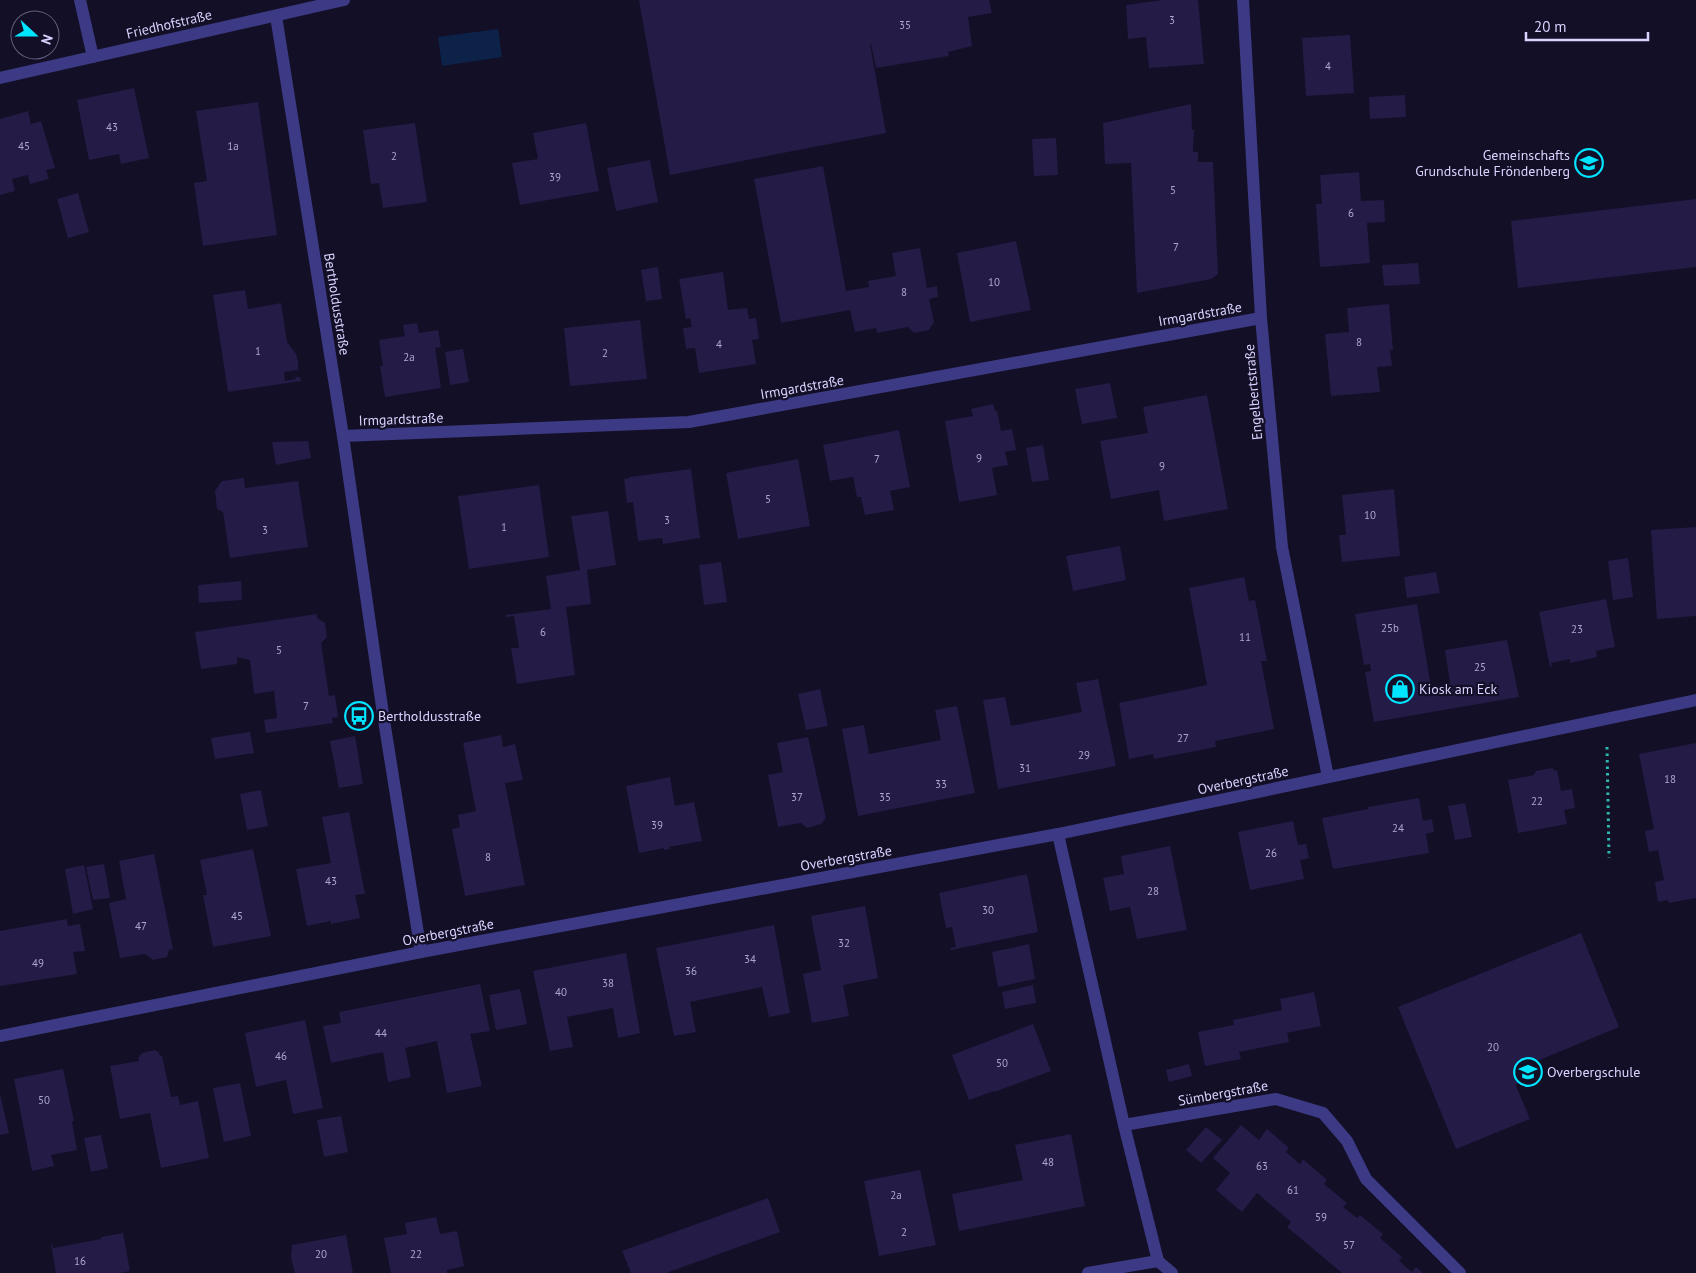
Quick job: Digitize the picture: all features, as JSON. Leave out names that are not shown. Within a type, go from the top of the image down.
[{"type":"street","points":[[80,0],[93,57]]},
{"type":"street","name":"Friedhofstraße","points":[[0,78],[344,0]]},
{"type":"street","name":"Engelbertstraße","points":[[1243,0],[1261,318],[1282,547],[1328,777]]},
{"type":"street","name":"Bertholdusstraße","points":[[276,16],[343,436],[383,714],[421,952]]},
{"type":"street","name":"Irmgardstraße","points":[[343,436],[689,422],[1261,318]]},
{"type":"street","name":"Overbergstraße","points":[[0,1036],[421,952],[1058,834],[1696,700]]},
{"type":"street","points":[[1058,834],[1124,1125],[1158,1261],[1172,1273]]},
{"type":"street","name":"Sümbergstraße","points":[[1124,1125],[1276,1099],[1323,1113],[1347,1140],[1366,1179],[1460,1273]]},
{"type":"street","points":[[1088,1273],[1158,1261]]},
{"type":"path","points":[[1607,742],[1609,858]]},
{"type":"water","points":[[498,29],[502,57],[442,66],[438,37]]},
{"type":"building","points":[[639,0],[989,0],[992,13],[968,17],[972,46],[948,52],[949,56],[876,68],[870,44],[886,133],[670,175]]},
{"type":"building","points":[[1163,0],[1198,0],[1204,64],[1149,68],[1146,37],[1128,39],[1126,5]]},
{"type":"building","points":[[1350,35],[1354,93],[1306,96],[1302,38]]},
{"type":"building","points":[[134,88],[149,158],[121,164],[119,154],[89,160],[77,100]]},
{"type":"building","points":[[1405,95],[1406,117],[1370,119],[1369,97]]},
{"type":"building","points":[[258,102],[277,235],[203,246],[194,183],[207,181],[196,111]]},
{"type":"building","points":[[1191,104],[1192,130],[1194,130],[1193,152],[1198,152],[1198,162],[1213,162],[1218,274],[1211,279],[1137,293],[1131,163],[1105,164],[1103,123]]},
{"type":"building","points":[[28,111],[31,124],[41,121],[55,168],[46,170],[49,179],[30,184],[28,175],[12,179],[15,191],[0,195],[0,119]]},
{"type":"building","points":[[415,123],[427,202],[383,208],[379,183],[371,184],[363,130]]},
{"type":"building","points":[[586,123],[599,191],[520,205],[512,163],[538,159],[533,133]]},
{"type":"building","points":[[1056,138],[1058,175],[1034,176],[1032,139]]},
{"type":"building","points":[[650,160],[658,202],[616,211],[607,168]]},
{"type":"building","points":[[823,166],[846,291],[869,287],[868,281],[896,276],[892,253],[920,248],[927,288],[937,286],[938,297],[929,299],[934,322],[929,330],[914,333],[908,327],[877,333],[876,328],[855,332],[850,310],[781,323],[754,179]]},
{"type":"building","points":[[1359,172],[1361,201],[1384,200],[1385,222],[1367,223],[1370,263],[1320,267],[1316,204],[1322,204],[1320,175]]},
{"type":"building","points":[[78,193],[89,232],[68,238],[57,199]]},
{"type":"building","points":[[1696,199],[1696,267],[1518,288],[1511,221]]},
{"type":"building","points":[[1016,241],[1031,310],[970,322],[957,253]]},
{"type":"building","points":[[1418,263],[1420,284],[1384,286],[1382,265]]},
{"type":"building","points":[[658,267],[662,299],[646,301],[641,270]]},
{"type":"building","points":[[723,272],[728,310],[747,308],[749,319],[756,318],[759,339],[752,340],[756,364],[699,373],[695,348],[686,349],[683,328],[692,327],[690,318],[686,319],[679,279]]},
{"type":"building","points":[[245,290],[248,309],[281,303],[287,342],[296,354],[298,362],[298,370],[284,372],[285,381],[300,377],[301,381],[228,392],[213,295]]},
{"type":"building","points":[[1389,304],[1393,350],[1390,350],[1392,366],[1377,367],[1380,392],[1331,396],[1325,334],[1349,332],[1347,308]]},
{"type":"building","points":[[640,320],[647,379],[570,386],[564,328]]},
{"type":"building","points":[[417,323],[419,333],[438,330],[441,347],[435,348],[441,388],[385,397],[380,366],[383,366],[379,340],[405,336],[403,325]]},
{"type":"building","points":[[463,349],[469,382],[450,385],[445,352]]},
{"type":"building","points":[[1110,383],[1117,418],[1082,424],[1075,389]]},
{"type":"building","points":[[1207,395],[1228,509],[1164,521],[1159,490],[1111,499],[1100,441],[1148,433],[1143,407]]},
{"type":"building","points":[[993,404],[995,411],[997,411],[1001,431],[1012,429],[1016,450],[1005,452],[1008,465],[992,468],[997,495],[959,502],[945,421],[973,416],[971,409]]},
{"type":"building","points":[[899,430],[910,487],[890,491],[894,510],[865,515],[861,497],[857,497],[853,477],[830,481],[823,445]]},
{"type":"building","points":[[308,441],[311,458],[276,465],[272,442]]},
{"type":"building","points":[[1043,445],[1049,480],[1032,482],[1026,448]]},
{"type":"building","points":[[798,459],[810,526],[738,539],[726,473]]},
{"type":"building","points":[[691,469],[700,538],[663,544],[662,538],[638,541],[633,502],[627,503],[624,479]]},
{"type":"building","points":[[244,478],[245,488],[298,481],[308,547],[230,558],[223,512],[217,509],[215,491],[222,481]]},
{"type":"building","points":[[539,485],[549,557],[469,569],[458,496]]},
{"type":"building","points":[[1394,489],[1400,556],[1342,562],[1339,535],[1346,535],[1342,495]]},
{"type":"building","points":[[608,511],[616,565],[587,570],[591,604],[566,607],[575,675],[517,684],[511,648],[519,648],[514,616],[506,617],[506,615],[551,609],[546,576],[580,570],[571,516]]},
{"type":"building","points":[[1696,527],[1696,616],[1657,619],[1651,530]]},
{"type":"building","points":[[1120,546],[1126,580],[1073,591],[1066,556]]},
{"type":"building","points":[[1628,558],[1633,597],[1613,600],[1608,561]]},
{"type":"building","points":[[721,562],[727,602],[704,605],[699,565]]},
{"type":"building","points":[[1436,572],[1440,593],[1407,598],[1404,577]]},
{"type":"building","points":[[1244,577],[1249,601],[1255,600],[1267,661],[1261,661],[1274,729],[1215,741],[1216,747],[1154,759],[1153,754],[1129,759],[1119,703],[1207,685],[1189,588]]},
{"type":"building","points":[[241,581],[242,600],[199,603],[198,585]]},
{"type":"building","points":[[1606,599],[1615,647],[1596,651],[1597,657],[1570,663],[1570,659],[1551,663],[1552,666],[1550,667],[1539,612]]},
{"type":"building","points":[[1417,604],[1431,687],[1450,683],[1445,650],[1507,640],[1519,697],[1374,722],[1365,672],[1371,671],[1370,664],[1364,665],[1355,614]]},
{"type":"building","points":[[317,614],[317,618],[325,623],[327,637],[321,643],[329,696],[335,695],[338,717],[332,718],[333,723],[266,733],[264,720],[277,718],[274,691],[254,694],[250,660],[237,657],[237,664],[201,669],[195,632]]},
{"type":"building","points":[[1098,679],[1116,766],[998,789],[983,700],[1005,697],[1011,726],[1082,712],[1076,683]]},
{"type":"building","points":[[820,689],[828,726],[806,730],[798,694]]},
{"type":"building","points":[[957,706],[975,793],[858,816],[842,729],[864,725],[869,754],[941,740],[935,710]]},
{"type":"building","points":[[250,732],[254,753],[215,759],[211,738]]},
{"type":"building","points":[[501,735],[503,747],[515,744],[523,780],[505,783],[525,885],[465,896],[452,829],[460,827],[458,815],[476,811],[463,743]]},
{"type":"building","points":[[355,736],[363,784],[339,788],[330,741]]},
{"type":"building","points":[[808,737],[826,818],[821,824],[807,828],[801,823],[778,827],[768,775],[783,772],[777,743]]},
{"type":"building","points":[[1696,743],[1696,898],[1669,903],[1668,900],[1658,902],[1655,882],[1664,880],[1658,850],[1649,852],[1645,831],[1654,829],[1639,754]]},
{"type":"building","points":[[1552,768],[1555,771],[1557,770],[1561,791],[1572,789],[1575,808],[1564,810],[1567,824],[1518,833],[1508,780],[1534,775],[1536,771]]},
{"type":"building","points":[[670,777],[675,806],[694,802],[702,841],[669,847],[670,849],[664,850],[664,848],[639,853],[626,786]]},
{"type":"building","points":[[261,790],[268,826],[247,830],[240,794]]},
{"type":"building","points":[[1419,798],[1423,821],[1432,819],[1434,832],[1426,834],[1429,853],[1333,869],[1322,818]]},
{"type":"building","points":[[1465,803],[1472,837],[1455,840],[1448,806]]},
{"type":"building","points":[[349,812],[365,894],[355,895],[360,918],[331,924],[331,921],[307,926],[296,869],[331,863],[322,817]]},
{"type":"building","points":[[1293,821],[1298,845],[1306,844],[1309,858],[1300,860],[1304,879],[1250,890],[1238,832]]},
{"type":"building","points":[[1170,846],[1187,930],[1137,939],[1130,907],[1110,911],[1103,878],[1124,874],[1121,856]]},
{"type":"building","points":[[253,849],[271,936],[213,947],[203,895],[207,895],[200,860]]},
{"type":"building","points":[[154,854],[173,949],[169,950],[167,957],[153,960],[145,954],[120,958],[109,903],[126,899],[119,861]]},
{"type":"building","points":[[104,864],[110,898],[93,900],[86,867]]},
{"type":"building","points":[[84,865],[93,909],[73,914],[65,869]]},
{"type":"building","points":[[1027,874],[1038,932],[951,950],[950,948],[956,947],[952,927],[946,928],[939,893]]},
{"type":"building","points":[[865,906],[878,978],[843,985],[849,1016],[812,1023],[803,974],[821,970],[811,916]]},
{"type":"building","points":[[67,919],[68,926],[80,924],[85,951],[73,952],[77,974],[0,986],[0,931]]},
{"type":"building","points":[[774,925],[790,1013],[769,1017],[762,987],[690,1002],[696,1032],[674,1036],[656,948]]},
{"type":"building","points":[[1581,933],[1619,1027],[1525,1066],[1516,1086],[1530,1119],[1456,1149],[1398,1007]]},
{"type":"building","points":[[1029,944],[1035,979],[998,987],[992,952]]},
{"type":"building","points":[[626,953],[640,1033],[618,1038],[613,1008],[567,1017],[573,1047],[550,1051],[533,971]]},
{"type":"building","points":[[480,984],[490,1031],[470,1034],[482,1086],[447,1093],[437,1041],[405,1048],[411,1077],[388,1082],[383,1052],[331,1063],[323,1026],[341,1023],[339,1012]]},
{"type":"building","points":[[1033,985],[1036,1003],[1005,1009],[1002,992]]},
{"type":"building","points":[[520,989],[527,1024],[496,1030],[489,995]]},
{"type":"building","points":[[1314,992],[1321,1026],[1287,1033],[1289,1042],[1239,1052],[1241,1059],[1205,1066],[1198,1032],[1234,1025],[1233,1020],[1282,1010],[1280,999]]},
{"type":"building","points":[[305,1020],[323,1108],[293,1114],[286,1080],[256,1087],[245,1033]]},
{"type":"building","points":[[1033,1024],[1051,1071],[969,1100],[952,1055]]},
{"type":"building","points":[[155,1050],[162,1056],[171,1097],[178,1096],[180,1105],[198,1101],[209,1158],[161,1168],[150,1113],[120,1119],[110,1066],[139,1061],[138,1058],[142,1053]]},
{"type":"building","points":[[1189,1064],[1192,1076],[1169,1082],[1166,1070]]},
{"type":"building","points":[[63,1069],[74,1121],[72,1122],[77,1150],[51,1155],[54,1166],[32,1171],[14,1079]]},
{"type":"building","points":[[240,1083],[251,1136],[224,1142],[213,1088]]},
{"type":"building","points":[[0,1094],[9,1133],[0,1135]]},
{"type":"building","points":[[341,1116],[348,1152],[324,1157],[317,1120]]},
{"type":"building","points":[[1241,1125],[1259,1140],[1267,1129],[1289,1148],[1286,1152],[1300,1164],[1303,1159],[1327,1180],[1324,1184],[1347,1203],[1343,1207],[1357,1218],[1360,1215],[1383,1234],[1380,1238],[1402,1257],[1399,1261],[1412,1272],[1416,1267],[1423,1273],[1342,1273],[1287,1227],[1291,1222],[1257,1193],[1242,1212],[1216,1190],[1230,1173],[1213,1158]]},
{"type":"building","points":[[1206,1127],[1222,1140],[1201,1163],[1186,1150]]},
{"type":"building","points":[[1071,1134],[1085,1206],[959,1231],[952,1194],[1023,1180],[1015,1145]]},
{"type":"building","points":[[101,1135],[108,1168],[91,1172],[84,1138]]},
{"type":"building","points":[[920,1170],[936,1245],[879,1256],[864,1181]]},
{"type":"building","points":[[768,1198],[780,1232],[666,1273],[631,1273],[622,1251]]},
{"type":"building","points":[[436,1217],[440,1234],[457,1231],[464,1266],[447,1270],[447,1273],[391,1273],[384,1238],[407,1234],[405,1223]]},
{"type":"building","points":[[123,1233],[130,1271],[120,1273],[56,1273],[51,1244],[53,1248]]},
{"type":"building","points":[[346,1235],[353,1273],[295,1273],[291,1258],[292,1245]]},
{"type":"place","name":"Gemeinschafts Grundschule Fröndenberg","points":[[1589,163]]},
{"type":"place","name":"Kiosk am Eck","points":[[1400,689]]},
{"type":"place","name":"Bertholdusstraße","points":[[359,716]]},
{"type":"place","name":"Overbergschule","points":[[1528,1072]]}]
